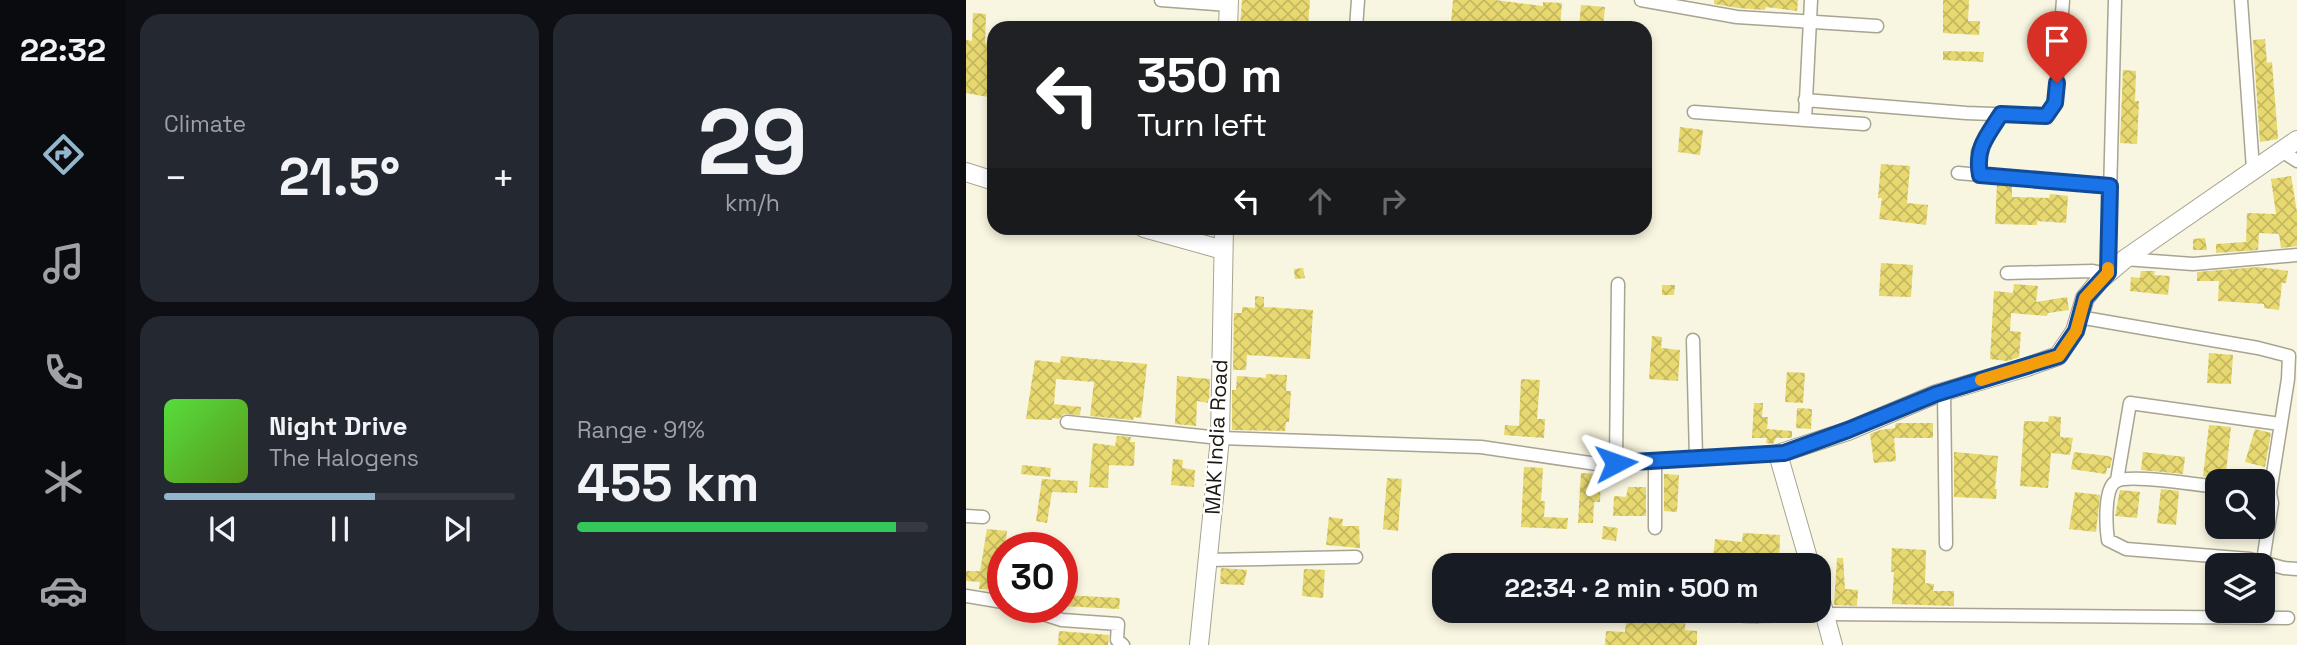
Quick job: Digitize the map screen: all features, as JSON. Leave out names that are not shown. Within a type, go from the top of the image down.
[{"type":"street","points":[[1161,0],[1229,2],[1228,21]]},
{"type":"street","points":[[1356,21],[1358,0]]},
{"type":"street","points":[[1641,0],[1737,17],[1877,26]]},
{"type":"street","points":[[1805,120],[1811,0]]},
{"type":"street","points":[[1805,100],[2046,116],[2053,109],[2063,0]]},
{"type":"street","points":[[2107,274],[2115,0]]},
{"type":"street","points":[[2241,0],[2253,169]]},
{"type":"street","points":[[1695,112],[1864,124]]},
{"type":"street","points":[[1980,175],[1978,152],[2001,114]]},
{"type":"street","points":[[1068,422],[1220,438],[1481,447],[1597,464],[1778,454],[1848,430],[1944,391],[2059,356],[2076,331],[2085,298],[2107,274],[2297,140]]},
{"type":"street","points":[[2280,150],[2297,161]]},
{"type":"street","points":[[966,172],[987,179]]},
{"type":"street","points":[[1958,173],[2110,186]]},
{"type":"street","points":[[1169,235],[1223,250]]},
{"type":"street","name":"MAK India Road","points":[[1199,645],[1220,438],[1224,235]]},
{"type":"street","points":[[2125,259],[2193,264],[2297,256]]},
{"type":"street","points":[[2007,273],[2093,271],[2107,274]]},
{"type":"street","points":[[1616,463],[1618,285]]},
{"type":"street","points":[[2079,317],[2258,348],[2289,356],[2288,379],[2272,469]]},
{"type":"street","points":[[1693,340],[1696,457]]},
{"type":"street","points":[[1944,391],[1946,544]]},
{"type":"street","points":[[2118,480],[2130,403],[2280,424]]},
{"type":"street","points":[[1778,454],[1807,553]]},
{"type":"street","points":[[1655,460],[1655,528]]},
{"type":"street","points":[[2205,486],[2133,478],[2118,480],[2112,485],[2106,525],[2108,540],[2126,549],[2205,557]]},
{"type":"street","points":[[966,516],[983,517]]},
{"type":"street","points":[[1207,560],[1356,557]]},
{"type":"street","points":[[2275,565],[2297,569]]},
{"type":"street","points":[[966,596],[987,599]]},
{"type":"street","points":[[1831,614],[2288,618]]},
{"type":"street","points":[[1078,621],[1118,624],[1117,640],[1123,645]]},
{"type":"street","points":[[1828,623],[1833,645]]},
{"type":"building","points":[[1242,0],[1310,0],[1308,21],[1240,21]]},
{"type":"building","points":[[1453,0],[1495,0],[1543,6],[1543,2],[1562,3],[1561,21],[1451,21]]},
{"type":"building","points":[[1714,0],[1798,0],[1797,11],[1766,7],[1765,10],[1738,8],[1714,4]]},
{"type":"building","points":[[1943,0],[1969,0],[1968,21],[1980,21],[1979,35],[1943,33]]},
{"type":"building","points":[[1581,5],[1605,7],[1604,21],[1580,21]]},
{"type":"building","points":[[973,13],[986,14],[987,97],[966,93],[966,40],[972,41]]},
{"type":"building","points":[[2265,39],[2267,63],[2272,62],[2278,139],[2260,142],[2253,40]]},
{"type":"building","points":[[1943,51],[1984,52],[1983,62],[1943,60]]},
{"type":"building","points":[[2123,70],[2136,71],[2135,101],[2139,101],[2137,144],[2120,143]]},
{"type":"building","points":[[1680,127],[1703,130],[1700,155],[1678,152]]},
{"type":"building","points":[[1881,164],[1910,166],[1907,203],[1928,205],[1926,225],[1879,219],[1882,198],[1878,198]]},
{"type":"building","points":[[2291,176],[2297,212],[2297,246],[2281,248],[2279,234],[2259,233],[2258,250],[2216,253],[2216,244],[2246,242],[2247,213],[2276,214],[2271,179]]},
{"type":"building","points":[[1997,185],[2012,186],[2012,197],[2049,198],[2050,194],[2068,196],[2066,223],[2037,221],[2037,225],[1995,224]]},
{"type":"building","points":[[2205,238],[2207,250],[2193,250],[2193,239]]},
{"type":"building","points":[[1881,263],[1913,265],[1911,297],[1879,296]]},
{"type":"building","points":[[2259,267],[2288,271],[2286,283],[2282,283],[2279,310],[2264,308],[2264,304],[2218,301],[2219,281],[2197,281],[2197,272]]},
{"type":"building","points":[[1303,268],[1305,278],[1295,279],[1294,269]]},
{"type":"building","points":[[2141,271],[2155,271],[2154,275],[2170,276],[2168,295],[2130,291],[2131,277],[2140,278]]},
{"type":"building","points":[[2014,284],[2038,286],[2036,302],[2067,297],[2069,310],[2048,313],[2047,316],[2011,313],[2010,331],[2021,332],[2019,357],[2007,361],[1990,359],[1994,291],[2013,293]]},
{"type":"building","points":[[1662,285],[1675,285],[1674,295],[1662,295]]},
{"type":"building","points":[[1255,296],[1264,297],[1264,307],[1313,310],[1310,359],[1247,355],[1246,370],[1233,370],[1234,313],[1242,313],[1242,307],[1255,308]]},
{"type":"building","points":[[1652,336],[1662,337],[1661,348],[1680,350],[1678,381],[1649,379]]},
{"type":"building","points":[[2209,353],[2233,355],[2231,384],[2207,383]]},
{"type":"building","points":[[1061,356],[1147,364],[1141,418],[1134,417],[1133,420],[1090,416],[1094,382],[1056,379],[1054,404],[1081,407],[1080,415],[1064,414],[1059,419],[1052,420],[1026,419],[1035,360],[1060,363]]},
{"type":"building","points":[[1787,372],[1805,373],[1803,403],[1785,402]]},
{"type":"building","points":[[1266,374],[1287,375],[1286,391],[1291,391],[1289,422],[1286,422],[1285,431],[1232,430],[1232,390],[1236,390],[1237,376],[1266,378]]},
{"type":"building","points":[[1177,376],[1210,379],[1209,403],[1197,401],[1196,426],[1175,424]]},
{"type":"building","points":[[1521,379],[1540,380],[1537,419],[1545,419],[1544,438],[1504,435],[1505,425],[1519,426]]},
{"type":"building","points":[[1754,403],[1763,403],[1762,417],[1768,417],[1767,429],[1792,431],[1792,438],[1776,438],[1773,444],[1766,443],[1767,438],[1752,438]]},
{"type":"building","points":[[1797,408],[1812,409],[1811,429],[1796,428]]},
{"type":"building","points":[[2049,416],[2061,417],[2060,437],[2073,438],[2070,455],[2051,453],[2048,488],[2020,486],[2024,421],[2048,422]]},
{"type":"building","points":[[1896,423],[1933,423],[1933,438],[1894,438],[1896,461],[1874,463],[1870,434],[1895,428]]},
{"type":"building","points":[[2209,425],[2231,427],[2226,469],[2205,469],[2203,476]]},
{"type":"building","points":[[2255,429],[2271,433],[2265,467],[2245,462]]},
{"type":"building","points":[[1117,436],[1131,437],[1130,442],[1135,442],[1134,466],[1109,465],[1108,488],[1089,487],[1093,443],[1115,446]]},
{"type":"building","points":[[1954,452],[1998,456],[1996,499],[1954,497]]},
{"type":"building","points":[[2074,452],[2108,456],[2112,458],[2110,468],[2107,468],[2106,474],[2071,469]]},
{"type":"building","points":[[2143,452],[2185,457],[2183,474],[2141,470]]},
{"type":"building","points":[[1173,459],[1183,460],[1182,468],[1195,470],[1194,487],[1171,485]]},
{"type":"building","points":[[1022,465],[1051,468],[1050,477],[1021,474]]},
{"type":"building","points":[[1524,467],[1543,468],[1541,501],[1545,501],[1544,517],[1568,518],[1567,529],[1521,527]]},
{"type":"building","points":[[1581,473],[1601,474],[1600,502],[1594,502],[1593,523],[1578,523]]},
{"type":"building","points":[[1664,474],[1679,475],[1677,512],[1664,511]]},
{"type":"building","points":[[1387,478],[1402,479],[1398,531],[1383,529]]},
{"type":"building","points":[[1042,479],[1078,481],[1077,493],[1052,492],[1047,523],[1036,521]]},
{"type":"building","points":[[1628,487],[1646,487],[1646,516],[1613,516],[1614,496],[1626,497]]},
{"type":"building","points":[[2161,489],[2179,491],[2176,525],[2157,523]]},
{"type":"building","points":[[2120,490],[2140,492],[2137,518],[2115,516]]},
{"type":"building","points":[[2075,492],[2100,495],[2096,532],[2069,529]]},
{"type":"building","points":[[1329,517],[1343,519],[1342,526],[1359,526],[1360,548],[1326,545]]},
{"type":"building","points":[[1603,526],[1618,528],[1616,541],[1602,539]]},
{"type":"building","points":[[987,529],[1007,531],[987,532],[987,589],[979,589],[980,582],[966,581],[966,571],[980,571]]},
{"type":"building","points":[[1743,533],[1780,535],[1779,553],[1714,553],[1715,539],[1742,542]]},
{"type":"building","points":[[1892,548],[1926,550],[1925,583],[1934,584],[1933,591],[1954,591],[1954,606],[1892,604]]},
{"type":"building","points":[[1837,558],[1843,558],[1845,589],[1858,590],[1857,606],[1834,605]]},
{"type":"building","points":[[1221,568],[1247,570],[1244,585],[1220,584]]},
{"type":"building","points":[[1304,569],[1325,570],[1323,598],[1302,596]]},
{"type":"building","points":[[1078,596],[1120,598],[1119,609],[1078,607]]},
{"type":"building","points":[[1626,623],[1685,623],[1685,630],[1697,631],[1697,645],[1605,645],[1606,631],[1625,632]]},
{"type":"building","points":[[1059,631],[1109,635],[1108,645],[1058,645]]},
{"type":"slow traffic","points":[[1981,380],[2059,356],[2076,331],[2085,298],[2108,273],[2108,268]]},
{"type":"route","points":[[1616,463],[1784,453],[1936,394],[2059,356],[2076,331],[2085,298],[2108,273],[2110,186],[1980,175],[1977,159],[1978,152],[2001,114],[2046,116],[2053,109],[2057,83]]}]
